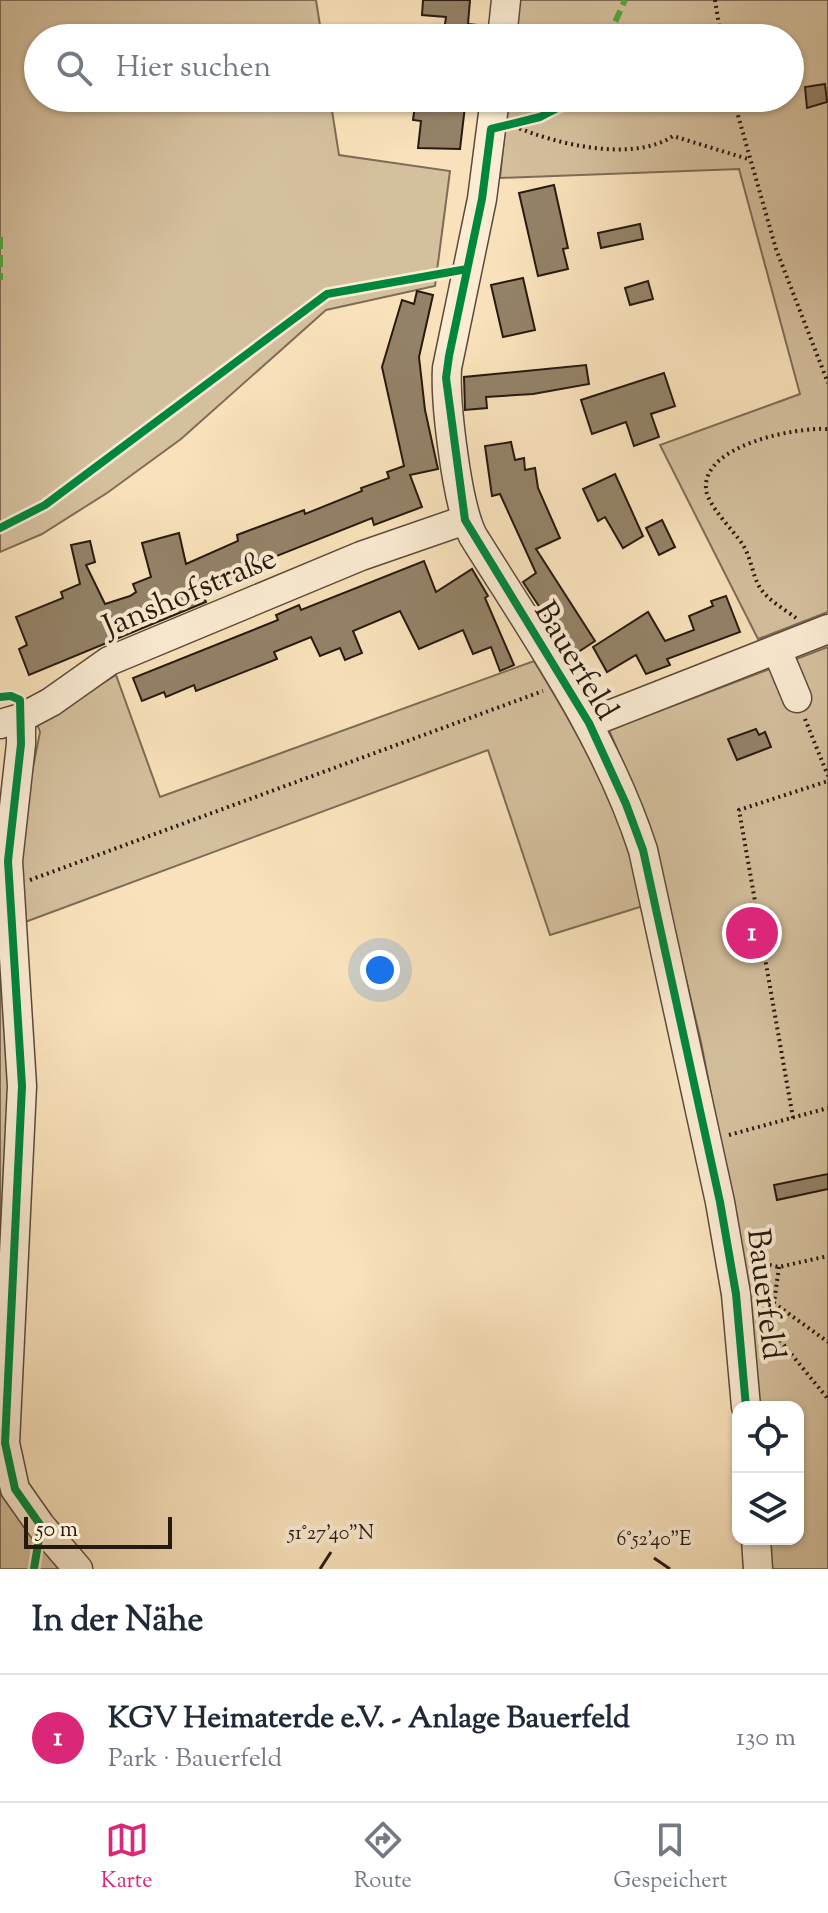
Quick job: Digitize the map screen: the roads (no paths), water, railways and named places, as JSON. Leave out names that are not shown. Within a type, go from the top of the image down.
[{"type":"street","points":[[503,24],[506,0]]},
{"type":"street","name":"Bauerfeld","points":[[493,112],[482,199],[447,368],[447,395],[465,520],[589,723],[615,777],[643,850],[730,1255],[745,1401]]},
{"type":"street","name":"Janshofstraße","points":[[10,721],[51,702],[109,661],[393,543],[465,520]]},
{"type":"street","points":[[589,723],[821,632]]},
{"type":"street","points":[[777,650],[801,707]]},
{"type":"street","points":[[10,721],[21,744],[8,861],[22,1086],[5,1443],[15,1489],[41,1526],[78,1569]]},
{"type":"street","points":[[756,1545],[758,1569]]},
{"type":"place","name":"KGV Heimaterde e.V. - Anlage Bauerfeld","points":[[752,933]]}]
